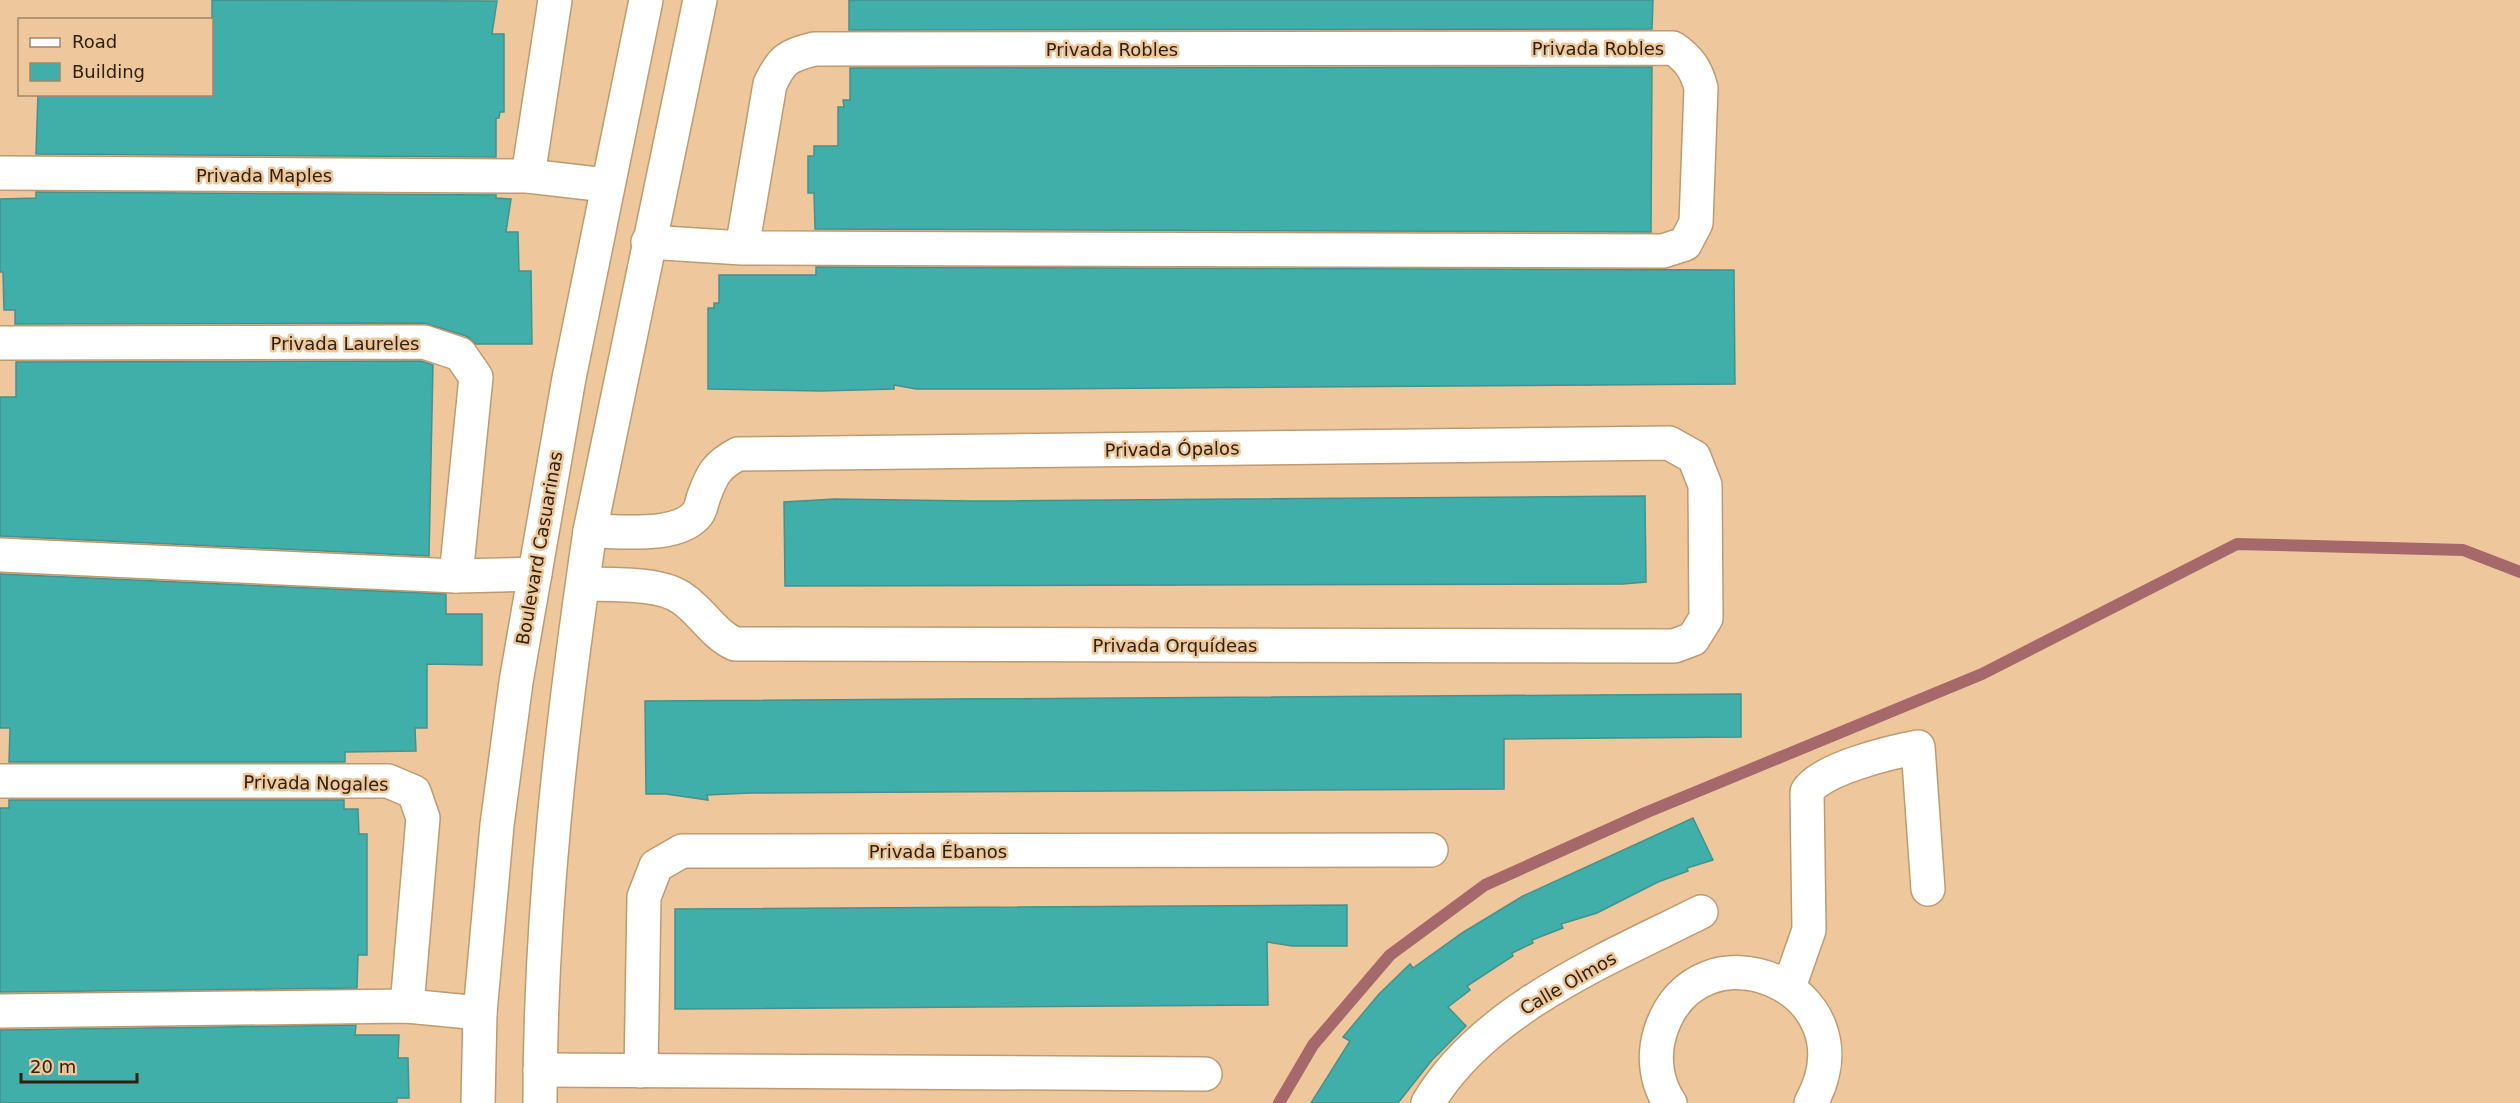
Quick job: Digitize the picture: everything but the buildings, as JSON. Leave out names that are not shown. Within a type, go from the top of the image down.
[{"type":"street","points":[[528,176],[555,0]]},
{"type":"street","name":"Boulevard Casuarinas","points":[[478,1103],[480,1013],[496,825],[516,681],[606,185],[646,0]]},
{"type":"street","points":[[540,1103],[545,905],[558,762],[590,531],[648,242],[700,0]]},
{"type":"street","name":"Privada Robles","points":[[648,242],[742,248],[1663,251],[1685,244],[1696,223],[1701,87],[1696,70],[1685,56],[1673,48],[814,50],[790,55],[778,66],[770,84],[742,248]]},
{"type":"street","name":"Privada Maples","points":[[0,173],[528,176],[606,185]]},
{"type":"street","name":"Privada Laureles","points":[[0,343],[424,342],[460,354],[476,377],[456,576]]},
{"type":"street","name":"Privada Ópalos","points":[[590,531],[667,530],[684,525],[698,513],[710,479],[721,463],[738,454],[1669,443],[1694,457],[1705,485],[1705,550]]},
{"type":"street","name":"Privada Orquídeas","points":[[583,584],[657,588],[681,597],[720,637],[735,645],[1674,646],[1693,639],[1706,618],[1705,550]]},
{"type":"street","points":[[0,555],[456,576],[535,574]]},
{"type":"street","points":[[1789,987],[1809,930],[1807,792],[1817,780],[1883,753],[1918,747],[1928,889]]},
{"type":"street","name":"Privada Nogales","points":[[0,781],[388,781],[414,792],[423,818],[407,1006]]},
{"type":"street","name":"Privada Ébanos","points":[[641,1071],[644,897],[656,866],[682,851],[1431,850]]},
{"type":"street","name":"Calle Olmos","points":[[1428,1103],[1479,1043],[1525,1005],[1585,970],[1701,912]]},
{"type":"street","points":[[1670,1103],[1659,1078],[1657,1045],[1665,1020],[1680,998],[1713,976],[1739,972],[1765,976],[1789,987],[1808,1006],[1824,1043],[1824,1069],[1811,1103]]},
{"type":"street","points":[[0,1011],[407,1006],[480,1013]]},
{"type":"street","points":[[540,1070],[1205,1074]]},
{"type":"waterway","points":[[1279,1103],[1313,1045],[1390,955],[1485,885],[1645,813],[1982,674],[2237,544],[2463,550],[2520,572]]}]
